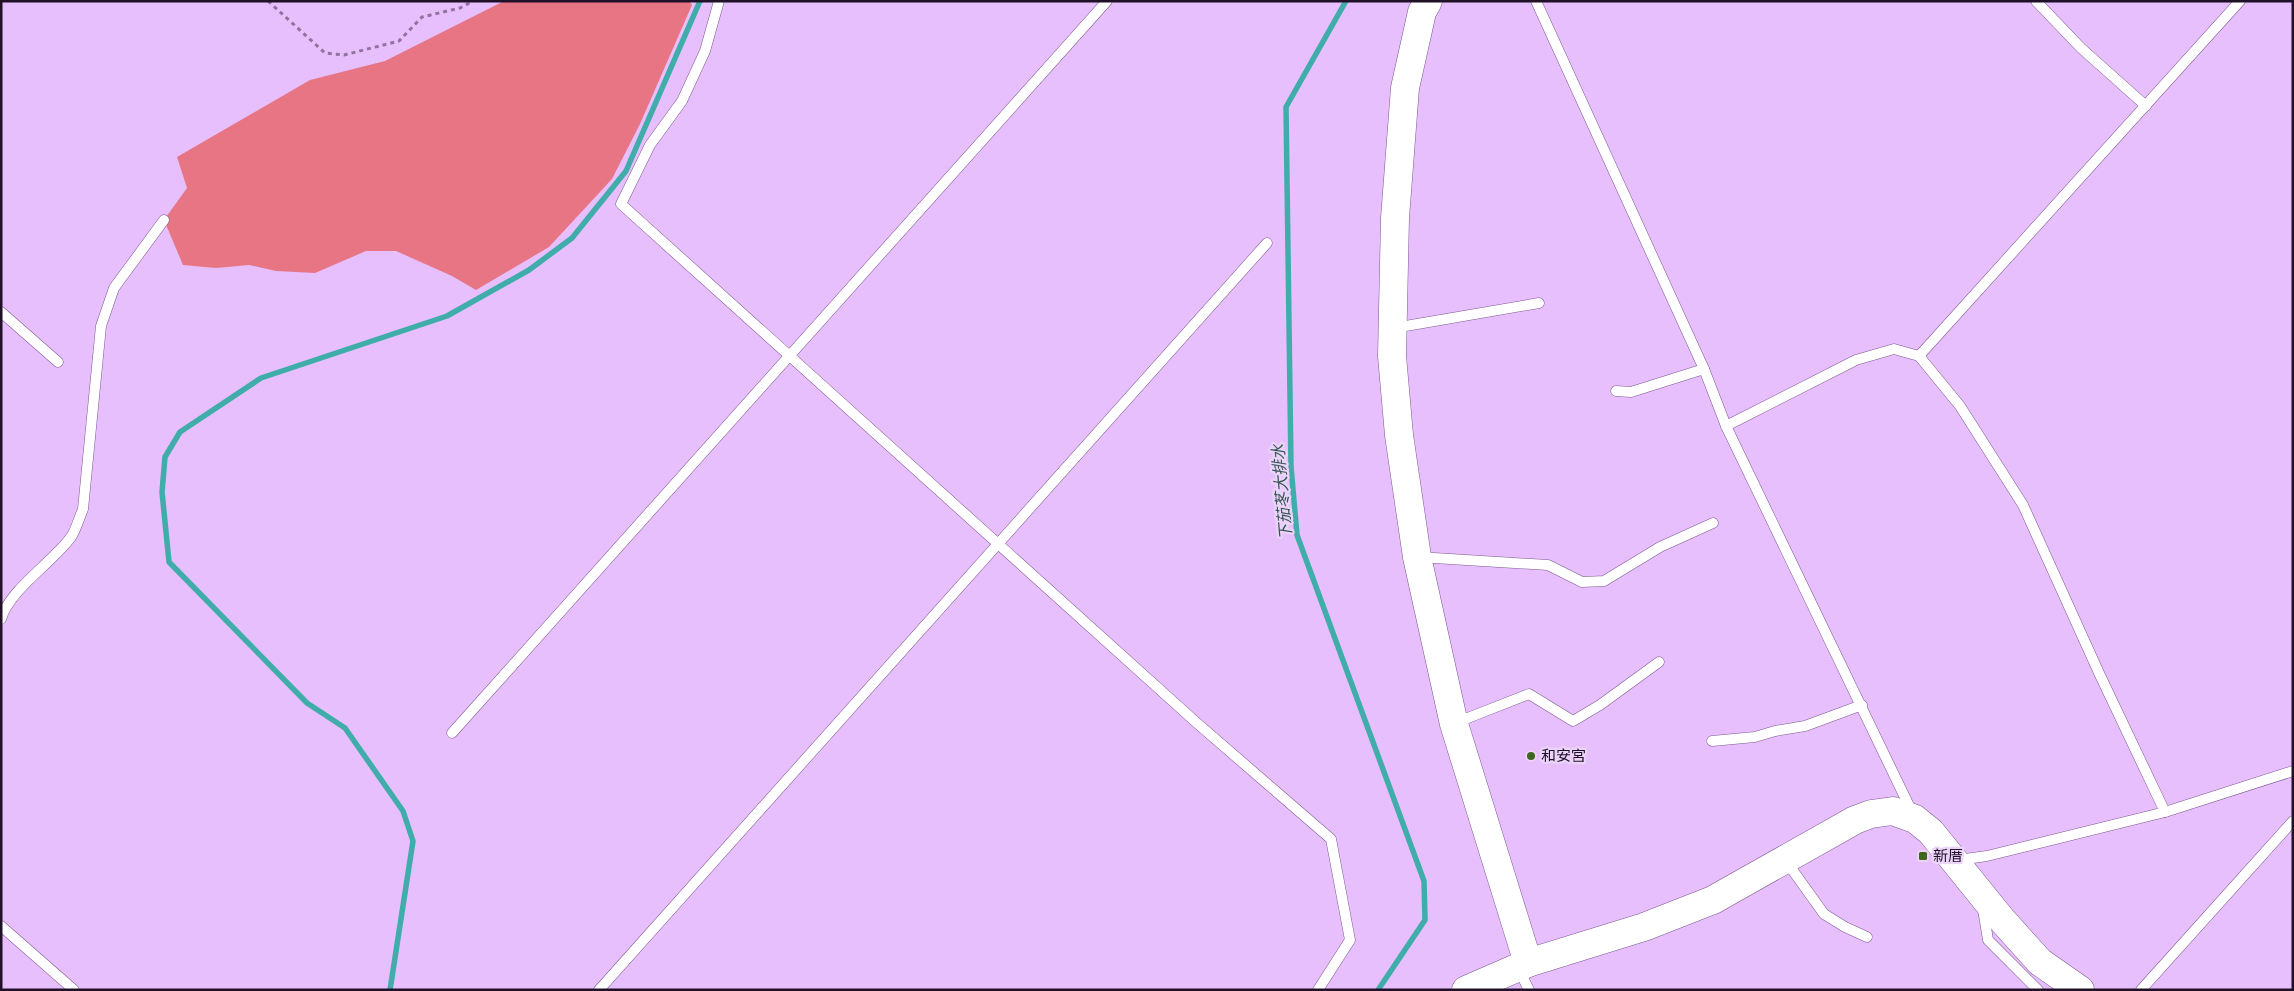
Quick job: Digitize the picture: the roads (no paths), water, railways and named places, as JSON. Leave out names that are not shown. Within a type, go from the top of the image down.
[{"type":"street","points":[[1428,1],[1422,12],[1405,88],[1395,218],[1392,356],[1400,435],[1417,557],[1454,724],[1525,974]]},
{"type":"street","points":[[1466,990],[1525,974],[1713,900],[1855,820],[1871,814],[1893,811],[1915,819],[1931,832],[2040,962],[2080,990]]},
{"type":"lane","points":[[719,1],[705,51],[682,101],[650,145],[621,204],[1198,724],[1331,839],[1350,940],[1318,990]]},
{"type":"lane","points":[[452,733],[788,355],[1107,1]]},
{"type":"lane","points":[[1536,1],[1704,369],[1726,426],[1862,705],[1915,819]]},
{"type":"lane","points":[[2036,1],[2081,48],[2146,106]]},
{"type":"lane","points":[[1919,356],[2240,1]]},
{"type":"lane","points":[[1,619],[3,613],[24,586],[71,537],[83,510],[89,466],[101,326],[114,288],[164,220]]},
{"type":"lane","points":[[599,990],[1267,243]]},
{"type":"lane","points":[[1393,328],[1539,303]]},
{"type":"lane","points":[[1,312],[58,362]]},
{"type":"lane","points":[[1726,426],[1856,360],[1894,349],[1919,356],[1960,406],[2023,505],[2099,673],[2165,812]]},
{"type":"lane","points":[[1616,391],[1631,392],[1704,369]]},
{"type":"lane","points":[[1417,557],[1548,565],[1582,582],[1604,581],[1660,546],[1713,523]]},
{"type":"lane","points":[[1454,724],[1529,694],[1573,721],[1600,705],[1660,662]]},
{"type":"lane","points":[[1712,741],[1755,738],[1775,731],[1805,726],[1862,705]]},
{"type":"lane","points":[[1954,860],[1986,856],[2165,812],[2293,771]]},
{"type":"lane","points":[[2140,990],[2293,821]]},
{"type":"lane","points":[[1785,860],[1824,914],[1845,928],[1867,936]]},
{"type":"lane","points":[[1980,890],[1988,940],[2038,990]]},
{"type":"lane","points":[[1,926],[74,990]]},
{"type":"waterway","points":[[390,990],[413,841],[403,811],[345,728],[307,703],[169,562],[162,492],[165,457],[180,432],[261,378],[447,316],[529,270],[572,238],[626,171],[700,1]]},
{"type":"waterway","name":"下茄苳大排水","points":[[1346,1],[1286,107],[1291,467],[1297,535],[1424,881],[1425,920],[1378,990]]},
{"type":"place","name":"和安宮","points":[[1531,756]]},
{"type":"place","name":"新厝","points":[[1923,856]]}]
